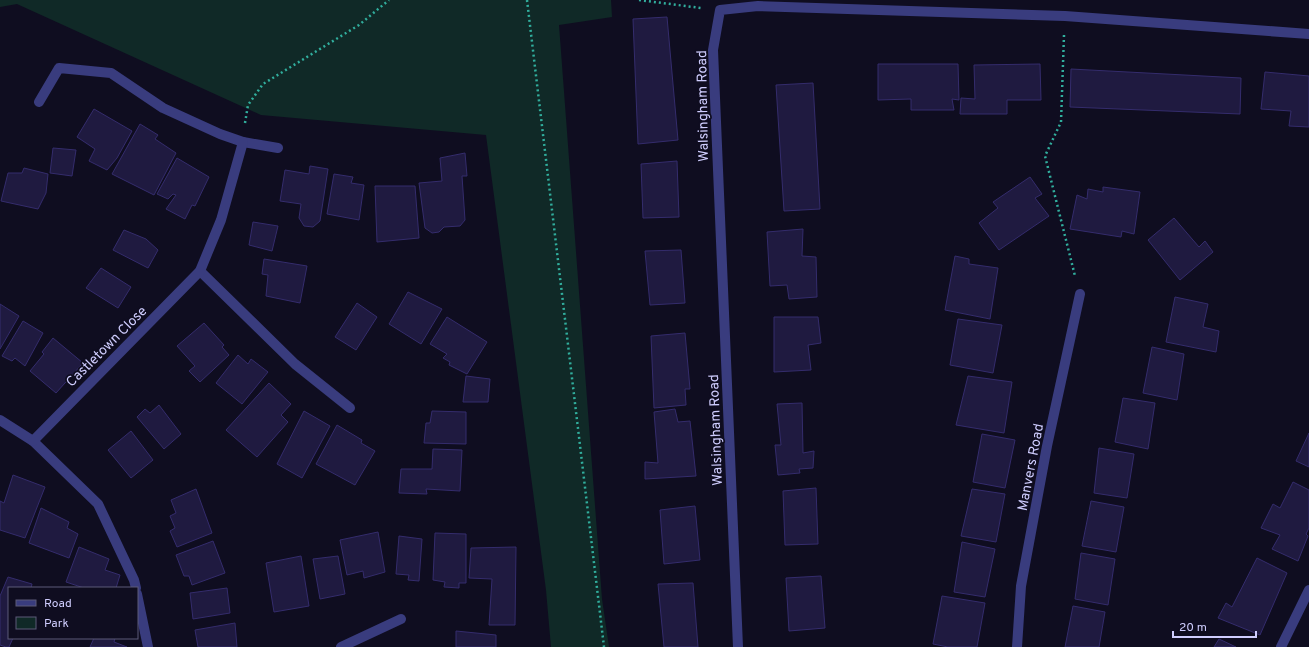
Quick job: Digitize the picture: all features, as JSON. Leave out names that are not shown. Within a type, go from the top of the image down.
[{"type":"street","points":[[720,10],[758,6],[1065,16],[1309,34]]},
{"type":"street","name":"Walsingham Road","points":[[720,10],[713,50],[738,647]]},
{"type":"street","points":[[39,102],[60,68],[111,73],[163,108],[220,134],[243,142],[278,148]]},
{"type":"street","name":"Castletown Close","points":[[33,441],[200,271],[221,220],[243,142]]},
{"type":"street","points":[[200,271],[295,364],[350,408]]},
{"type":"street","name":"Manvers Road","points":[[1017,647],[1021,586],[1048,446],[1080,294]]},
{"type":"street","points":[[0,420],[33,441],[98,504],[134,580],[136,587]]},
{"type":"street","points":[[1281,647],[1309,590]]},
{"type":"street","points":[[138,599],[148,647]]},
{"type":"street","points":[[341,647],[401,618]]},
{"type":"path","points":[[243,142],[248,105],[263,84],[359,26],[389,0]]},
{"type":"path","points":[[527,0],[604,647]]},
{"type":"path","points":[[639,0],[720,10]]},
{"type":"path","points":[[1065,16],[1062,122],[1045,156],[1080,294]]},
{"type":"green space","points":[[0,0],[611,0],[612,17],[559,25],[602,599],[609,647],[551,647],[546,590],[486,135],[261,115],[17,4],[0,7]]},
{"type":"building","points":[[667,17],[678,140],[638,144],[633,19]]},
{"type":"building","points":[[878,64],[958,64],[959,100],[952,99],[954,110],[911,110],[911,99],[878,100]]},
{"type":"building","points":[[1040,64],[1041,100],[1007,100],[1007,114],[960,114],[961,98],[975,99],[974,65]]},
{"type":"building","points":[[1071,69],[1241,78],[1240,114],[1070,107]]},
{"type":"building","points":[[1265,72],[1309,76],[1309,127],[1289,126],[1291,111],[1261,109]]},
{"type":"building","points":[[813,83],[820,209],[784,211],[776,85]]},
{"type":"building","points":[[94,109],[132,131],[117,158],[107,170],[89,161],[95,149],[77,137]]},
{"type":"building","points":[[140,124],[158,135],[155,139],[176,153],[154,195],[112,174]]},
{"type":"building","points":[[53,148],[76,150],[72,176],[50,173]]},
{"type":"building","points":[[465,153],[467,176],[462,176],[465,220],[460,226],[444,227],[439,232],[432,233],[425,228],[419,183],[442,181],[440,158]]},
{"type":"building","points":[[177,158],[209,177],[195,206],[192,205],[185,219],[166,209],[176,195],[173,194],[168,199],[157,194]]},
{"type":"building","points":[[677,161],[679,217],[643,218],[641,164]]},
{"type":"building","points":[[310,166],[328,169],[320,221],[313,227],[304,226],[299,218],[301,204],[280,201],[285,170],[309,174]]},
{"type":"building","points":[[24,168],[48,174],[46,193],[38,209],[1,201],[8,173],[22,173]]},
{"type":"building","points":[[334,174],[353,177],[351,183],[364,185],[359,220],[327,214]]},
{"type":"building","points":[[1030,177],[1042,194],[1035,198],[1049,216],[999,250],[979,223],[998,208],[993,202]]},
{"type":"building","points":[[375,186],[415,186],[419,238],[377,242]]},
{"type":"building","points":[[1103,187],[1140,192],[1134,234],[1122,231],[1121,237],[1070,229],[1077,195],[1087,199],[1088,189],[1103,192]]},
{"type":"building","points":[[1174,218],[1199,247],[1205,241],[1213,252],[1180,280],[1148,240]]},
{"type":"building","points":[[253,222],[278,226],[272,251],[249,245]]},
{"type":"building","points":[[803,229],[802,256],[816,257],[817,297],[789,299],[787,285],[770,286],[767,232]]},
{"type":"building","points":[[124,230],[146,239],[158,250],[148,268],[113,250]]},
{"type":"building","points":[[681,250],[685,303],[650,305],[645,251]]},
{"type":"building","points":[[955,256],[969,259],[969,264],[998,268],[990,319],[945,310]]},
{"type":"building","points":[[264,259],[307,266],[300,303],[266,296],[268,275],[262,274]]},
{"type":"building","points":[[101,268],[131,287],[118,308],[86,288]]},
{"type":"building","points":[[408,292],[442,309],[421,344],[389,324]]},
{"type":"building","points":[[1175,297],[1208,304],[1203,327],[1219,331],[1216,352],[1166,342]]},
{"type":"building","points":[[357,303],[377,317],[356,350],[335,337]]},
{"type":"building","points":[[0,304],[19,316],[0,349]]},
{"type":"building","points":[[447,317],[487,342],[467,374],[449,365],[450,362],[443,358],[447,354],[430,344]]},
{"type":"building","points":[[774,317],[818,317],[821,343],[808,345],[811,370],[774,372]]},
{"type":"building","points":[[958,319],[1002,325],[993,373],[950,365]]},
{"type":"building","points":[[23,321],[43,333],[25,366],[15,358],[12,361],[2,356]]},
{"type":"building","points":[[204,323],[224,345],[222,347],[229,355],[200,382],[189,371],[195,366],[177,346]]},
{"type":"building","points":[[685,333],[690,389],[685,389],[686,405],[654,408],[651,336]]},
{"type":"building","points":[[53,338],[83,363],[56,393],[30,371],[44,354],[42,352]]},
{"type":"building","points":[[1152,347],[1184,354],[1177,400],[1143,393]]},
{"type":"building","points":[[238,355],[248,364],[251,359],[268,372],[242,404],[216,383]]},
{"type":"building","points":[[466,376],[490,379],[488,402],[463,402]]},
{"type":"building","points":[[968,376],[1012,382],[1004,433],[956,425]]},
{"type":"building","points":[[269,383],[291,404],[281,415],[288,422],[257,457],[226,430]]},
{"type":"building","points":[[1123,398],[1155,403],[1148,449],[1115,442]]},
{"type":"building","points":[[802,403],[803,453],[814,451],[813,468],[799,469],[800,473],[778,475],[775,445],[781,445],[777,404]]},
{"type":"building","points":[[159,405],[181,434],[164,449],[137,417],[145,409],[150,413]]},
{"type":"building","points":[[675,409],[678,422],[690,421],[696,476],[645,479],[645,462],[658,463],[654,412]]},
{"type":"building","points":[[304,411],[330,426],[302,478],[277,464]]},
{"type":"building","points":[[432,411],[466,412],[466,444],[424,443],[426,423],[430,423]]},
{"type":"building","points":[[337,425],[362,440],[361,443],[375,451],[355,485],[316,464]]},
{"type":"building","points":[[131,431],[153,460],[131,478],[108,450]]},
{"type":"building","points":[[1309,433],[1309,467],[1296,461]]},
{"type":"building","points":[[982,434],[1015,440],[1005,488],[973,482]]},
{"type":"building","points":[[1099,448],[1134,454],[1127,498],[1094,493]]},
{"type":"building","points":[[433,449],[462,450],[460,491],[426,489],[427,494],[399,493],[401,469],[432,469]]},
{"type":"building","points":[[13,475],[45,487],[25,538],[0,530],[0,501],[4,503]]},
{"type":"building","points":[[1293,482],[1309,490],[1309,528],[1306,534],[1308,536],[1298,561],[1272,549],[1280,535],[1261,528],[1273,504],[1280,508]]},
{"type":"building","points":[[816,488],[818,544],[785,545],[783,491]]},
{"type":"building","points":[[196,489],[212,533],[177,547],[170,531],[175,528],[170,516],[176,513],[171,500]]},
{"type":"building","points":[[972,489],[1005,494],[996,542],[961,536]]},
{"type":"building","points":[[1091,501],[1124,507],[1116,552],[1082,546]]},
{"type":"building","points":[[695,506],[700,560],[664,564],[660,510]]},
{"type":"building","points":[[41,508],[69,522],[67,528],[78,534],[69,558],[29,543]]},
{"type":"building","points":[[378,532],[385,572],[364,578],[363,571],[347,575],[340,540]]},
{"type":"building","points":[[435,533],[466,534],[466,583],[459,583],[459,588],[444,587],[445,582],[433,580]]},
{"type":"building","points":[[399,536],[422,539],[419,581],[408,580],[409,575],[396,574]]},
{"type":"building","points":[[213,541],[225,573],[192,585],[189,576],[184,576],[176,555]]},
{"type":"building","points":[[962,542],[995,549],[985,597],[954,592]]},
{"type":"building","points":[[79,547],[109,559],[105,570],[120,575],[116,587],[81,587],[66,582]]},
{"type":"building","points":[[516,547],[515,625],[489,625],[492,579],[469,578],[471,548]]},
{"type":"building","points":[[1081,553],[1115,559],[1108,605],[1075,599]]},
{"type":"building","points":[[301,556],[309,606],[274,612],[266,563]]},
{"type":"building","points":[[338,556],[345,594],[320,599],[313,559]]},
{"type":"building","points":[[1257,558],[1287,573],[1260,635],[1218,618],[1226,603],[1232,607]]},
{"type":"building","points":[[821,576],[825,628],[789,631],[786,578]]},
{"type":"building","points":[[8,577],[32,584],[31,587],[8,587],[8,639],[13,639],[9,647],[0,645],[0,596]]},
{"type":"building","points":[[693,583],[698,647],[664,647],[658,584]]},
{"type":"building","points":[[227,588],[230,613],[193,619],[190,593]]},
{"type":"building","points":[[942,596],[985,603],[977,647],[948,647],[933,644]]},
{"type":"building","points":[[1073,606],[1105,612],[1099,647],[1065,647]]},
{"type":"building","points":[[235,623],[237,647],[198,647],[195,630]]},
{"type":"building","points":[[456,631],[496,635],[496,647],[456,647]]},
{"type":"building","points":[[94,639],[115,639],[114,642],[127,647],[90,647]]},
{"type":"building","points":[[1219,639],[1236,647],[1214,647]]}]
